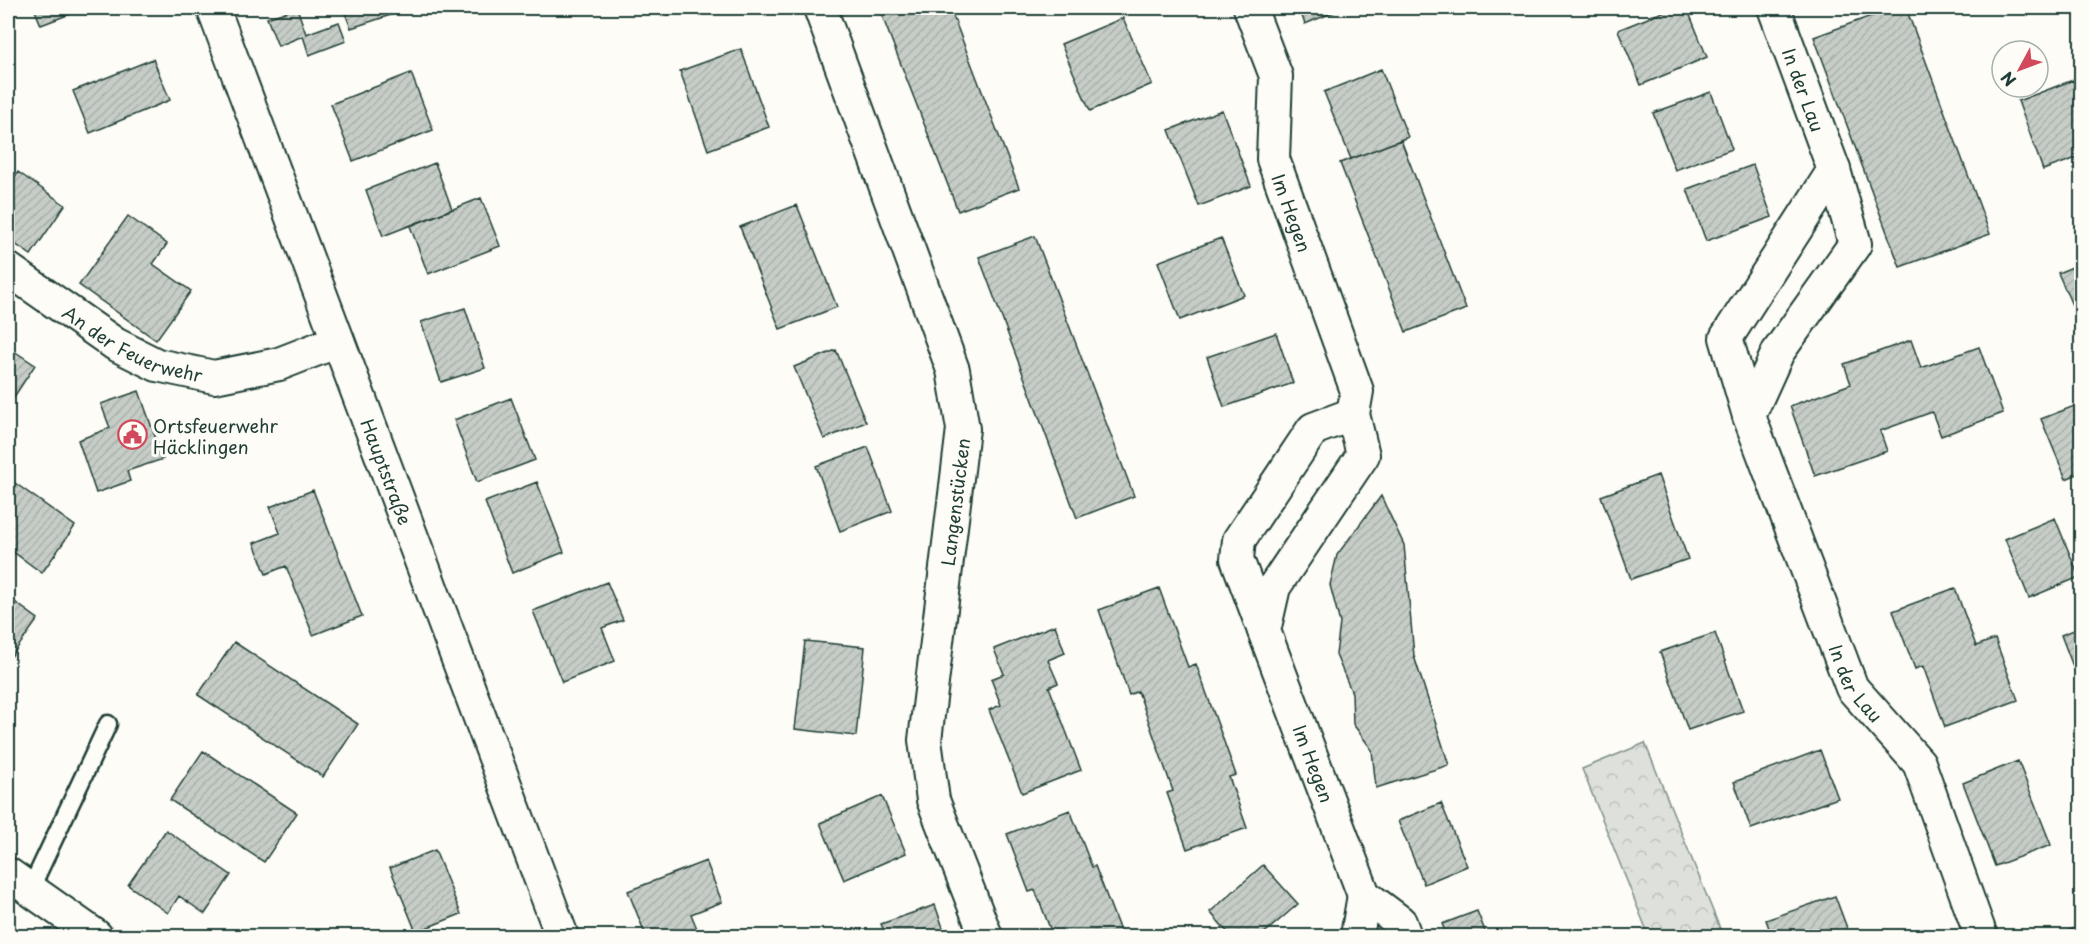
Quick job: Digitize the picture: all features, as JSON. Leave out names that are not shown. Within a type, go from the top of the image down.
[{"type":"street","name":"Hauptstraße","points":[[213,8],[561,936]]},
{"type":"street","name":"Langenstücken","points":[[820,8],[955,382],[963,429],[926,740],[933,800],[986,936]]},
{"type":"street","name":"Im Hegen","points":[[1250,8],[1276,75],[1273,159],[1357,391],[1353,414],[1363,455],[1274,587],[1264,632]]},
{"type":"street","name":"In der Lau","points":[[1749,416],[1778,352],[1855,244],[1834,170],[1774,8]]},
{"type":"street","name":"In der Lau","points":[[1834,170],[1726,338],[1749,416],[1852,688],[1919,763],[1981,936]]},
{"type":"street","name":"An der Feuerwehr","points":[[8,269],[115,344],[157,365],[214,377],[279,364],[338,340]]},
{"type":"street","name":"Im Hegen","points":[[1353,414],[1313,429],[1239,540],[1237,559],[1364,895]]},
{"type":"street","points":[[19,882],[96,936]]},
{"type":"street","points":[[1357,936],[1364,895],[1400,922],[1405,936]]},
{"type":"lane","points":[[19,882],[108,724]]},
{"type":"green space","points":[[1645,743],[1723,936],[1649,936],[1582,769]]},
{"type":"building","points":[[34,8],[86,8],[41,25]]},
{"type":"building","points":[[297,8],[306,34],[339,22],[346,41],[309,55],[303,36],[278,46],[267,18]]},
{"type":"building","points":[[343,8],[412,8],[351,28]]},
{"type":"building","points":[[664,8],[688,8],[667,15]]},
{"type":"building","points":[[879,8],[950,8],[1019,188],[958,211]]},
{"type":"building","points":[[1299,8],[1344,8],[1305,24]]},
{"type":"building","points":[[1673,8],[1687,8],[1707,57],[1641,85],[1618,30]]},
{"type":"building","points":[[1893,8],[1906,8],[1990,234],[1900,267],[1814,37]]},
{"type":"building","points":[[1123,18],[1152,84],[1090,111],[1061,44]]},
{"type":"building","points":[[741,49],[769,127],[708,150],[680,71]]},
{"type":"building","points":[[153,59],[170,100],[90,133],[73,91]]},
{"type":"building","points":[[1381,69],[1408,137],[1351,159],[1324,92]]},
{"type":"building","points":[[411,73],[433,130],[353,161],[331,104]]},
{"type":"building","points":[[2073,80],[2082,103],[2082,156],[2043,170],[2018,101],[2050,99],[2050,89]]},
{"type":"building","points":[[1711,92],[1732,149],[1675,170],[1653,113]]},
{"type":"building","points":[[1222,110],[1251,186],[1199,206],[1169,130]]},
{"type":"building","points":[[1401,140],[1466,309],[1406,332],[1340,163]]},
{"type":"building","points":[[435,163],[452,209],[383,236],[366,190]]},
{"type":"building","points":[[1753,165],[1772,217],[1706,241],[1687,189]]},
{"type":"building","points":[[18,172],[65,205],[31,255],[8,239],[8,187]]},
{"type":"building","points":[[481,198],[500,246],[428,274],[410,226]]},
{"type":"building","points":[[797,205],[837,307],[780,329],[740,227]]},
{"type":"building","points":[[128,216],[167,244],[153,264],[191,291],[156,340],[79,285]]},
{"type":"building","points":[[1035,236],[1134,496],[1077,518],[979,257]]},
{"type":"building","points":[[1221,238],[1244,295],[1180,320],[1158,262]]},
{"type":"building","points":[[2082,263],[2082,328],[2058,273]]},
{"type":"building","points":[[465,308],[485,368],[441,382],[421,322]]},
{"type":"building","points":[[1276,333],[1293,383],[1224,407],[1207,357]]},
{"type":"building","points":[[1911,340],[1921,368],[1979,347],[2003,413],[1941,436],[1932,412],[1880,431],[1887,451],[1815,476],[1790,406],[1851,384],[1844,364]]},
{"type":"building","points":[[8,347],[35,365],[8,406]]},
{"type":"building","points":[[836,350],[866,422],[824,439],[794,367]]},
{"type":"building","points":[[139,391],[163,459],[127,471],[130,481],[96,493],[78,440],[110,428],[101,404]]},
{"type":"building","points":[[511,398],[535,460],[477,482],[454,420]]},
{"type":"building","points":[[2082,403],[2082,472],[2066,479],[2041,419]]},
{"type":"building","points":[[868,447],[892,511],[840,531],[816,466]]},
{"type":"building","points":[[1658,475],[1688,559],[1631,579],[1601,496]]},
{"type":"building","points":[[8,478],[75,526],[42,573],[8,548]]},
{"type":"building","points":[[537,482],[564,552],[512,573],[485,502]]},
{"type":"building","points":[[313,490],[362,616],[313,635],[286,566],[266,574],[254,543],[280,533],[270,507]]},
{"type":"building","points":[[1381,496],[1404,545],[1414,656],[1449,765],[1376,788],[1372,750],[1353,724],[1352,693],[1336,655],[1340,623],[1330,585],[1337,555]]},
{"type":"building","points":[[2055,518],[2079,577],[2029,598],[2005,539]]},
{"type":"building","points":[[607,582],[623,620],[602,628],[615,661],[562,682],[533,611]]},
{"type":"building","points":[[1159,588],[1188,667],[1196,664],[1236,775],[1229,777],[1247,828],[1187,849],[1167,793],[1173,791],[1138,691],[1129,695],[1099,610]]},
{"type":"building","points":[[1955,588],[1976,646],[1995,639],[2018,700],[1945,727],[1923,666],[1915,669],[1893,611]]},
{"type":"building","points":[[8,597],[38,619],[8,661]]},
{"type":"building","points":[[1055,625],[1065,653],[1048,660],[1058,683],[1049,687],[1081,770],[1022,793],[989,710],[1001,705],[991,679],[1004,674],[994,649]]},
{"type":"building","points":[[2082,627],[2082,690],[2061,635]]},
{"type":"building","points":[[1715,633],[1743,711],[1688,730],[1660,652]]},
{"type":"building","points":[[805,641],[865,647],[856,736],[795,729]]},
{"type":"building","points":[[234,642],[358,724],[323,777],[198,695]]},
{"type":"building","points":[[1820,750],[1838,798],[1751,829],[1734,782]]},
{"type":"building","points":[[203,751],[297,813],[264,862],[170,800]]},
{"type":"building","points":[[2018,761],[2051,845],[1995,866],[1963,783]]},
{"type":"building","points":[[882,796],[906,853],[844,880],[820,823]]},
{"type":"building","points":[[1441,803],[1467,866],[1424,884],[1398,821]]},
{"type":"building","points":[[1070,810],[1122,936],[1053,936],[1035,890],[1029,892],[1007,834]]},
{"type":"building","points":[[166,830],[231,875],[205,914],[179,896],[168,913],[128,885]]},
{"type":"building","points":[[435,850],[461,914],[416,932],[390,868]]},
{"type":"building","points":[[706,861],[722,902],[691,914],[700,936],[646,936],[628,891]]},
{"type":"building","points":[[1263,865],[1298,904],[1261,936],[1231,936],[1210,912]]},
{"type":"building","points":[[1835,896],[1850,936],[1772,936],[1766,920]]},
{"type":"building","points":[[935,905],[946,936],[886,936],[881,924]]},
{"type":"building","points":[[1477,911],[1487,936],[1447,936],[1442,924]]},
{"type":"building","points":[[2082,925],[2082,936],[2056,936]]},
{"type":"place","name":"Ortsfeuerwehr Häcklingen","points":[[132,435]]}]
